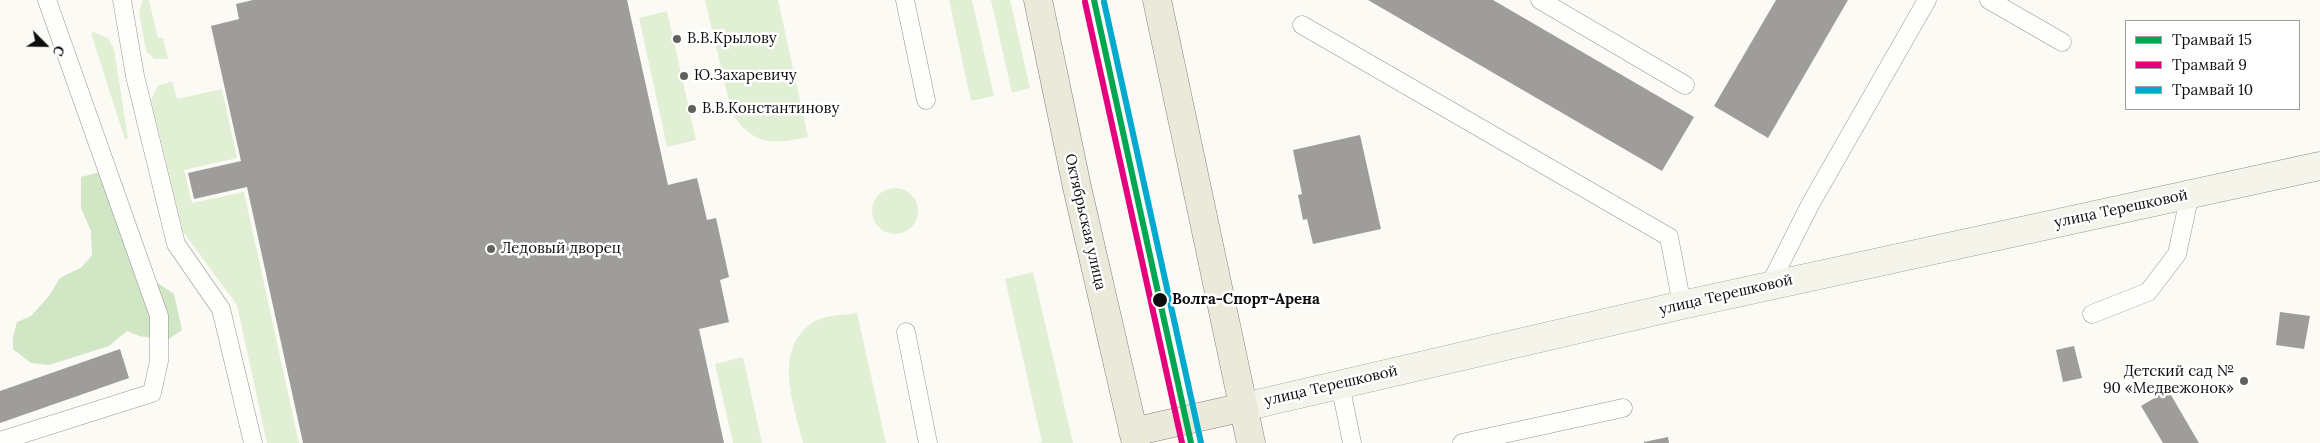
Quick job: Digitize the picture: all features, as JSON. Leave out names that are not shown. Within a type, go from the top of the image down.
[{"type":"main road","name":"Октябрьская улица","points":[[1038,0],[1134,438]]},
{"type":"main road","points":[[1157,0],[1251,443]]},
{"type":"main road","name":"улица Терешковой","points":[[1134,438],[1244,406]]},
{"type":"street","name":"улица Терешковой","points":[[1244,406],[1682,305],[2320,166]]},
{"type":"lane","points":[[0,441],[152,394],[159,360],[158,316],[47,0]]},
{"type":"lane","points":[[122,0],[135,76],[176,244],[221,310],[253,443]]},
{"type":"lane","points":[[905,0],[926,100]]},
{"type":"lane","points":[[1540,0],[1685,85]]},
{"type":"lane","points":[[1769,286],[1811,203],[1927,0]]},
{"type":"lane","points":[[1989,0],[2062,42]]},
{"type":"lane","points":[[1302,26],[1669,237],[1682,305]]},
{"type":"lane","points":[[2092,314],[2148,292],[2177,254],[2190,194]]},
{"type":"lane","points":[[906,332],[928,443]]},
{"type":"lane","points":[[1340,384],[1352,443]]},
{"type":"lane","points":[[1462,443],[1623,408]]},
{"type":"green space","points":[[143,0],[149,0],[158,38],[163,38],[168,59],[154,59],[146,51],[139,11]]},
{"type":"green space","points":[[705,0],[778,0],[808,137],[784,141],[765,140],[748,132],[732,114]]},
{"type":"green space","points":[[949,0],[972,0],[994,96],[971,101]]},
{"type":"green space","points":[[991,0],[1010,0],[1030,88],[1012,93]]},
{"type":"green space","points":[[667,11],[696,140],[667,147],[639,18]]},
{"type":"green space","points":[[94,32],[108,38],[114,49],[128,138],[125,140],[91,33]]},
{"type":"green space","points":[[172,81],[177,99],[222,89],[237,158],[184,170],[192,203],[244,192],[299,443],[267,443],[237,305],[183,232],[151,100],[158,86]]},
{"type":"green space","points":[[100,172],[114,174],[123,184],[126,211],[152,279],[174,294],[182,330],[167,340],[139,336],[127,331],[109,346],[49,365],[31,363],[13,349],[13,337],[17,322],[31,316],[49,296],[60,278],[82,267],[92,255],[91,231],[81,208],[81,177]]},
{"type":"green space","points":[[895,188],[908,192],[914,198],[918,211],[914,224],[908,230],[895,234],[882,230],[876,224],[872,211],[876,198],[882,192]]},
{"type":"green space","points":[[1033,272],[1073,443],[1038,443],[1042,442],[1005,279]]},
{"type":"green space","points":[[857,313],[886,443],[803,443],[789,378],[789,361],[793,346],[801,332],[815,321],[830,316]]},
{"type":"green space","points":[[743,357],[762,443],[733,443],[715,364]]},
{"type":"building","name":"Ледовый дворец","points":[[253,0],[627,0],[668,185],[697,178],[707,220],[716,218],[729,277],[720,280],[729,322],[699,329],[724,443],[303,443],[247,187],[194,199],[188,173],[241,161],[211,26],[239,19],[236,4]]},
{"type":"building","points":[[1368,0],[1493,0],[1694,117],[1662,171]]},
{"type":"building","points":[[1776,0],[1848,0],[1768,138],[1714,106]]},
{"type":"building","points":[[1360,135],[1381,229],[1313,244],[1307,219],[1303,220],[1298,195],[1302,194],[1293,150]]},
{"type":"building","points":[[2280,312],[2310,316],[2304,349],[2276,345]]},
{"type":"building","points":[[2074,346],[2082,378],[2063,382],[2056,350]]},
{"type":"building","points":[[120,349],[129,378],[0,423],[0,391]]},
{"type":"building","points":[[2168,390],[2199,443],[2163,443],[2141,406]]},
{"type":"building","points":[[1668,437],[1669,443],[1644,443],[1644,442]]},
{"type":"tram line","name":"15","points":[[1094,0],[1191,443]]},
{"type":"tram line","name":"9","points":[[1085,2],[1182,443]]},
{"type":"tram line","name":"10","points":[[1104,2],[1201,443]]},
{"type":"place","name":"В.В.Крылову","points":[[677,39]]},
{"type":"place","name":"Ю.Захаревичу","points":[[684,76]]},
{"type":"place","name":"В.В.Константинову","points":[[692,109]]},
{"type":"place","name":"Ледовый дворец","points":[[491,249]]},
{"type":"place","name":"Волга-Спорт-Арена","points":[[1160,300]]},
{"type":"place","name":"Детский сад № 90 «Медвежонок»","points":[[2244,381]]}]
